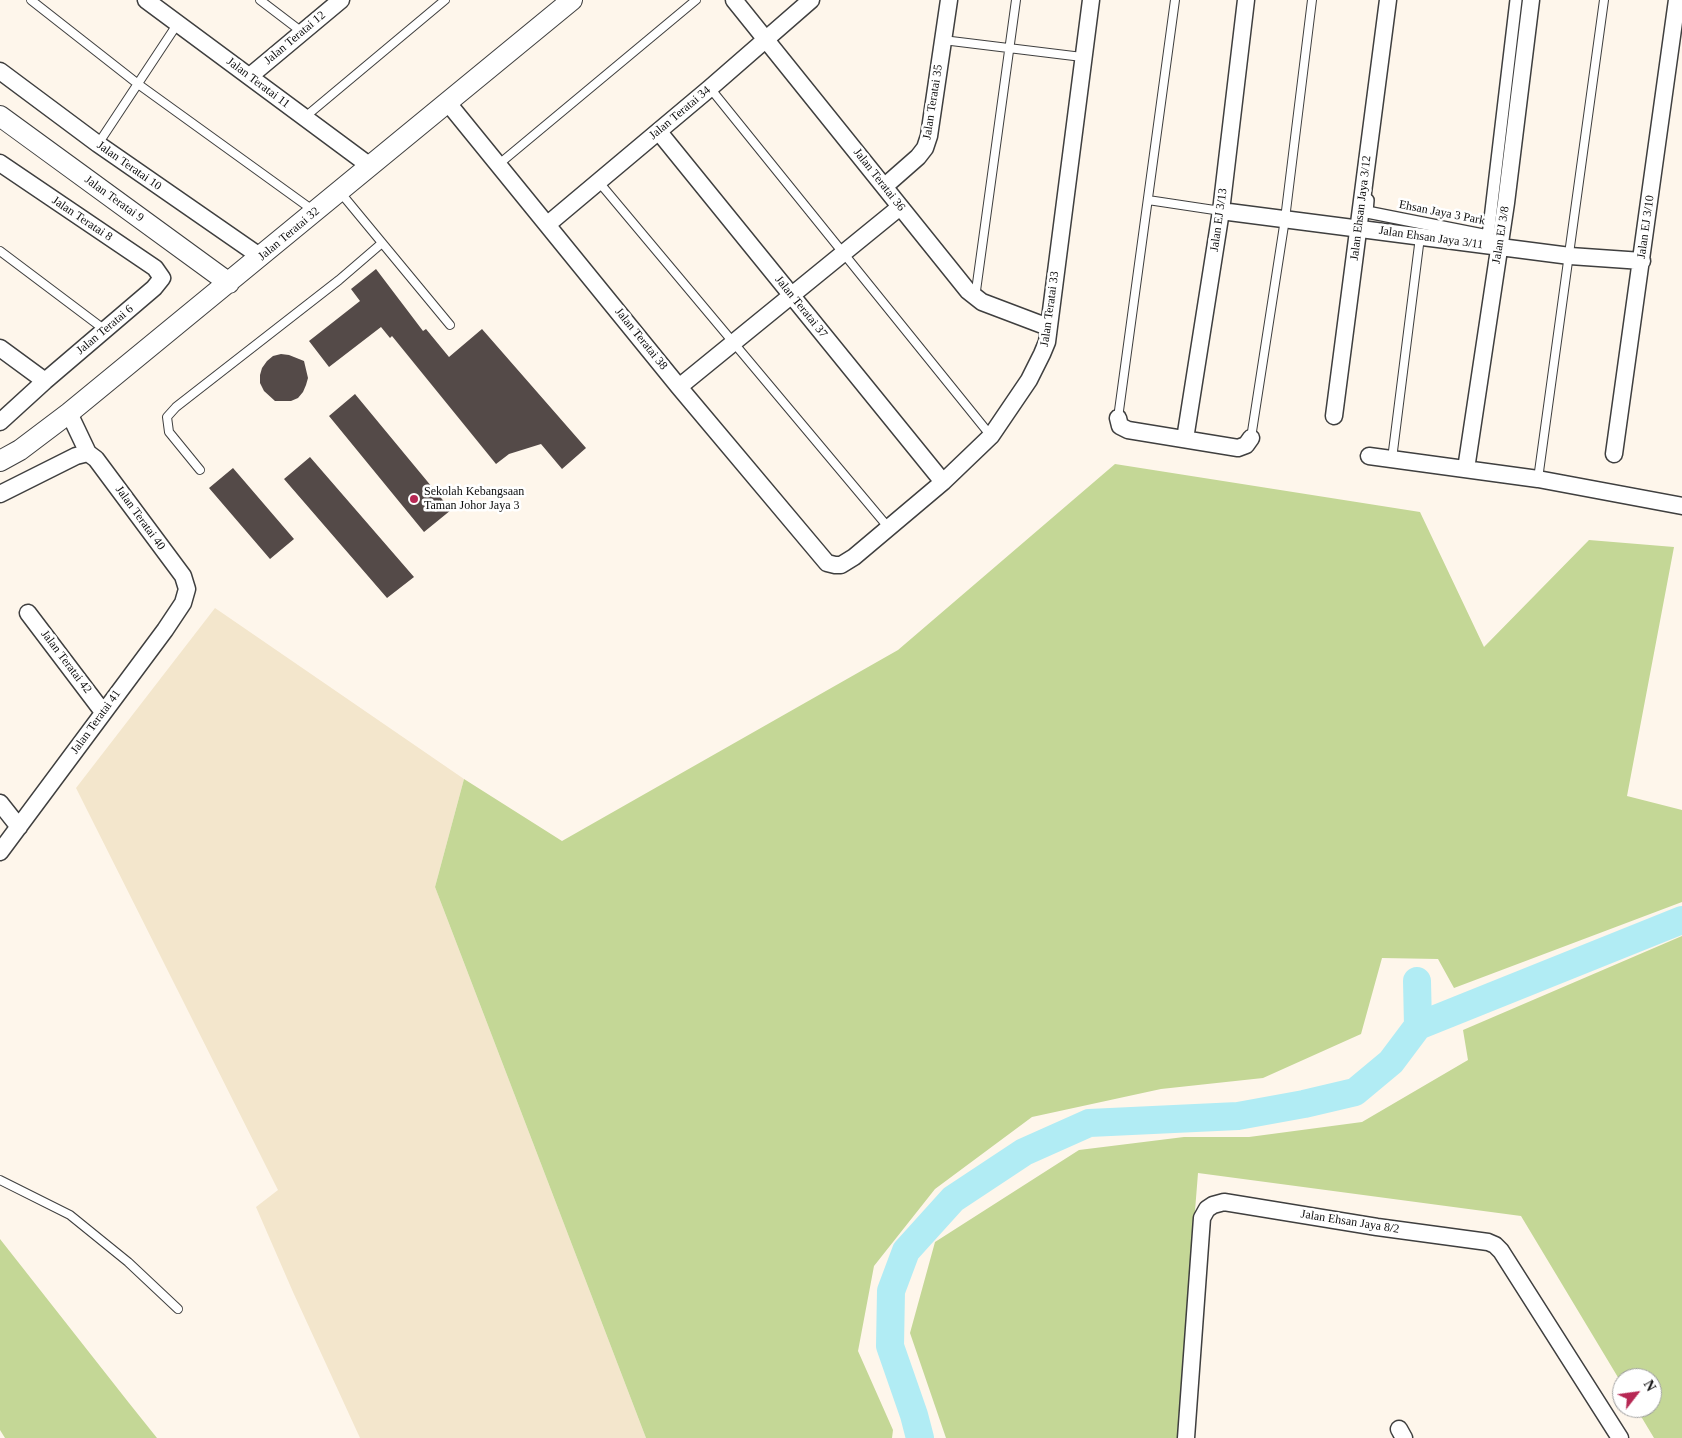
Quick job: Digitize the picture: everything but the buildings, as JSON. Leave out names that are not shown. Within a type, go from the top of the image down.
[{"type":"street","name":"Jalan Teratai 11","points":[[146,0],[370,166]]},
{"type":"street","name":"Jalan Teratai 12","points":[[250,76],[340,0]]},
{"type":"street","name":"Jalan Teratai 36","points":[[734,0],[975,298],[1048,328]]},
{"type":"street","name":"Jalan Teratai 34","points":[[548,224],[766,41],[811,0]]},
{"type":"street","name":"Jalan Teratai 35","points":[[885,186],[926,148],[949,0]]},
{"type":"street","name":"Jalan Teratai 33","points":[[841,565],[854,557],[943,482],[991,436],[1029,380],[1042,354],[1047,342],[1082,57],[1091,0]]},
{"type":"street","name":"Jalan EJ 3/13","points":[[1185,438],[1221,211],[1246,0]]},
{"type":"street","name":"Jalan Ehsan Jaya 3/12","points":[[1334,416],[1388,0]]},
{"type":"street","name":"Ehsan Jaya 3 Park","points":[[1396,0],[1367,212],[1488,236],[1516,0]]},
{"type":"street","name":"Jalan EJ 3/8","points":[[1466,469],[1499,247],[1531,0]]},
{"type":"street","name":"Jalan EJ 3/10","points":[[1614,454],[1677,0]]},
{"type":"street","name":"Jalan Teratai 32","points":[[1,457],[20,450],[69,413],[448,103],[560,4]]},
{"type":"street","name":"Jalan Teratai 10","points":[[0,71],[98,144],[261,257]]},
{"type":"street","name":"Jalan Teratai 38","points":[[448,103],[679,387],[827,563],[841,565]]},
{"type":"street","name":"Jalan Teratai 9","points":[[0,116],[229,283]]},
{"type":"street","name":"Jalan Teratai 37","points":[[659,132],[943,482]]},
{"type":"street","name":"Jalan Teratai 8","points":[[0,163],[155,268],[162,278]]},
{"type":"street","points":[[679,387],[900,207]]},
{"type":"street","name":"Jalan Ehsan Jaya 3/11","points":[[1221,211],[1570,256],[1642,261]]},
{"type":"street","name":"Jalan Teratai 6","points":[[0,422],[154,288],[162,278]]},
{"type":"street","points":[[0,348],[45,381]]},
{"type":"street","name":"Jalan Teratai 40","points":[[69,413],[88,453],[96,459],[183,576],[187,588]]},
{"type":"street","points":[[1118,418],[1120,426],[1128,430],[1238,448],[1246,446],[1251,438]]},
{"type":"street","points":[[0,494],[76,456],[88,453]]},
{"type":"street","points":[[1369,456],[1538,479],[1682,506]]},
{"type":"street","name":"Jalan Teratai 41","points":[[0,852],[165,630],[183,603],[187,588]]},
{"type":"street","name":"Jalan Teratai 42","points":[[28,613],[103,712]]},
{"type":"street","points":[[0,803],[19,827]]},
{"type":"street","name":"Jalan Ehsan Jaya 8/2","points":[[1186,1438],[1202,1218],[1207,1209],[1224,1202],[1495,1244],[1620,1438]]},
{"type":"lane","points":[[32,0],[138,84],[315,212]]},
{"type":"lane","points":[[260,0],[302,32]]},
{"type":"lane","points":[[304,117],[445,0]]},
{"type":"lane","points":[[499,164],[696,0]]},
{"type":"lane","points":[[975,298],[1016,0]]},
{"type":"lane","points":[[1118,418],[1174,0]]},
{"type":"lane","points":[[1251,438],[1285,219],[1312,0]]},
{"type":"lane","points":[[1538,479],[1604,0]]},
{"type":"lane","points":[[98,144],[178,23]]},
{"type":"lane","points":[[943,40],[1082,57]]},
{"type":"lane","points":[[710,88],[991,436]]},
{"type":"lane","points":[[598,181],[888,527]]},
{"type":"lane","points":[[339,191],[450,325]]},
{"type":"lane","points":[[1148,200],[1221,211]]},
{"type":"lane","points":[[1392,459],[1420,237]]},
{"type":"lane","points":[[200,470],[169,432],[167,417],[176,407],[339,280],[382,243]]},
{"type":"lane","points":[[0,251],[105,330]]},
{"type":"lane","points":[[0,1180],[70,1216],[128,1262],[178,1309]]},
{"type":"shaded area","points":[[215,608],[464,779],[435,887],[646,1438],[360,1438],[256,1207],[278,1190],[76,788]]},
{"type":"green space","points":[[1115,464],[1420,512],[1484,647],[1589,540],[1674,547],[1627,796],[1682,810],[1682,902],[1454,988],[1438,959],[1382,958],[1361,1034],[1263,1078],[1161,1089],[1032,1117],[935,1189],[874,1266],[858,1351],[893,1430],[892,1438],[646,1438],[435,887],[464,779],[562,841],[898,650]]},
{"type":"green space","points":[[1682,936],[1682,1438],[1654,1438],[1642,1418],[1662,1418],[1662,1368],[1612,1368],[1521,1216],[1198,1173],[1177,1438],[946,1438],[910,1333],[935,1242],[1079,1150],[1184,1137],[1249,1137],[1362,1122],[1468,1060],[1463,1030]]},
{"type":"green space","points":[[0,1239],[157,1438],[5,1438],[0,1430]]},
{"type":"waterway","points":[[1418,1026],[1682,920]]},
{"type":"waterway","points":[[920,1438],[890,1346],[891,1291],[906,1251],[953,1199],[1024,1152],[1089,1123],[1238,1116],[1304,1104],[1355,1092],[1391,1062],[1418,1026],[1417,981]]},
{"type":"place","name":"Sekolah Kebangsaan Taman Johor Jaya 3","points":[[414,499]]}]
